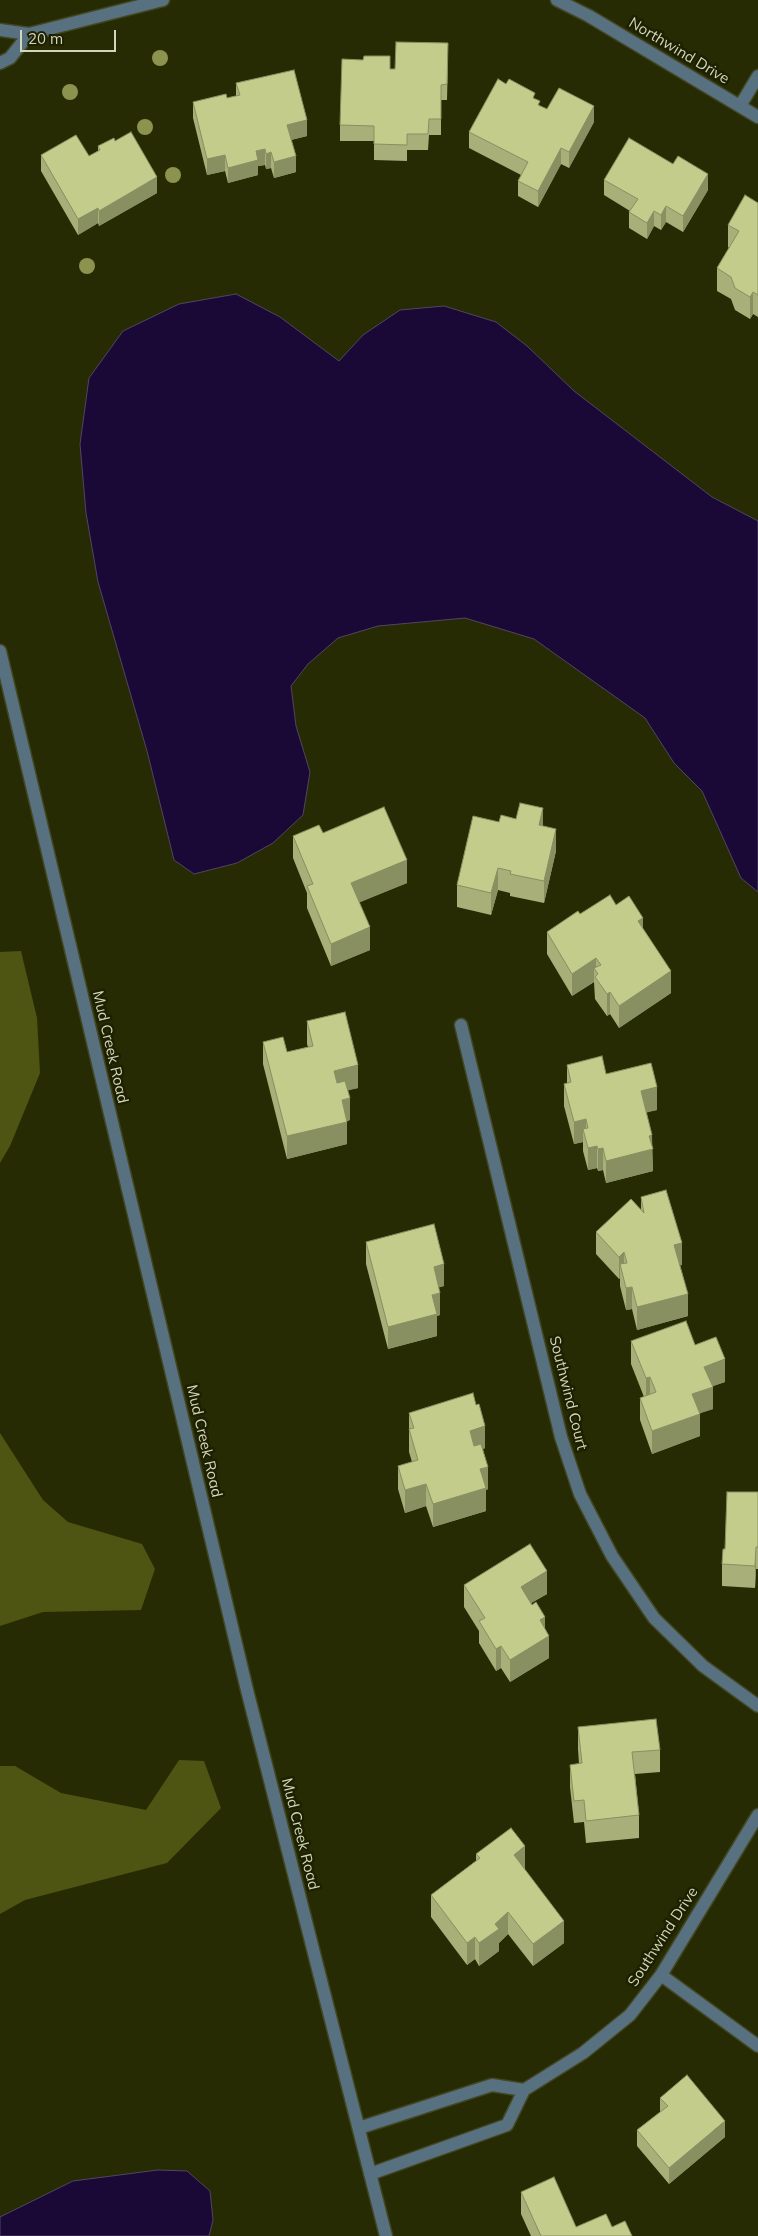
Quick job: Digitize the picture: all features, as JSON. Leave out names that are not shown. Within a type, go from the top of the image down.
[{"type":"street","points":[[0,30],[29,34],[163,0]]},
{"type":"street","name":"Northwind Drive","points":[[557,0],[589,16],[758,117]]},
{"type":"street","points":[[0,63],[10,58],[29,34]]},
{"type":"street","points":[[740,106],[758,76]]},
{"type":"street","name":"Mud Creek Road","points":[[0,651],[247,1690],[386,2236]]},
{"type":"street","name":"Southwind Court","points":[[461,1025],[561,1437],[580,1494],[612,1556],[654,1618],[703,1666],[758,1706]]},
{"type":"street","name":"Southwind Drive","points":[[524,2090],[583,2053],[630,2015],[661,1975],[758,1815]]},
{"type":"street","points":[[661,1975],[758,2046]]},
{"type":"street","points":[[359,2128],[492,2085],[524,2090],[507,2125],[370,2174]]},
{"type":"green space","points":[[21,951],[37,1018],[40,1073],[10,1146],[0,1163],[0,952]]},
{"type":"green space","points":[[0,1433],[43,1500],[68,1522],[142,1544],[155,1569],[141,1610],[43,1612],[0,1626]]},
{"type":"green space","points":[[179,1760],[204,1761],[221,1808],[167,1863],[25,1900],[0,1914],[0,1766],[15,1766],[61,1793],[146,1810]]},
{"type":"shaded area","points":[[236,294],[280,317],[339,361],[363,335],[400,310],[444,306],[496,322],[527,346],[574,391],[712,497],[758,521],[758,892],[741,878],[702,791],[674,763],[645,718],[534,639],[465,618],[378,626],[338,638],[308,664],[291,686],[296,726],[310,772],[303,815],[273,843],[237,863],[194,874],[174,860],[147,751],[98,582],[86,513],[80,444],[89,378],[123,331],[179,304]]},
{"type":"shaded area","points":[[158,2170],[187,2171],[210,2191],[213,2220],[209,2236],[0,2236],[0,2217],[73,2181]]},
{"type":"building","points":[[396,42],[448,43],[447,84],[441,85],[441,119],[429,119],[428,134],[407,134],[407,145],[374,144],[374,126],[340,125],[342,59],[363,60],[364,56],[390,56],[390,69],[395,69]]},
{"type":"building","points":[[294,70],[307,120],[287,125],[296,156],[274,162],[271,152],[266,154],[265,149],[256,151],[258,160],[228,168],[225,155],[207,159],[193,102],[226,94],[227,98],[240,95],[236,83]]},
{"type":"building","points":[[498,79],[506,84],[509,79],[535,93],[533,98],[540,101],[538,105],[547,109],[559,88],[594,106],[569,152],[561,148],[538,191],[518,181],[528,162],[469,132]]},
{"type":"building","points":[[131,132],[157,177],[99,211],[98,208],[78,219],[41,155],[76,135],[89,156],[100,150],[98,146],[114,138],[115,141]]},
{"type":"building","points":[[629,138],[673,164],[678,156],[708,174],[683,216],[666,206],[661,215],[654,211],[647,223],[629,212],[638,199],[604,180]]},
{"type":"building","points":[[745,195],[758,203],[758,295],[753,292],[750,297],[735,288],[731,277],[717,268],[739,231],[728,225]]},
{"type":"building","points":[[520,803],[543,808],[539,825],[556,829],[544,881],[510,874],[511,871],[498,868],[491,893],[457,885],[473,816],[499,822],[501,815],[516,819]]},
{"type":"building","points":[[384,807],[407,860],[351,883],[370,927],[331,944],[307,886],[313,884],[293,836],[319,825],[323,833]]},
{"type":"building","points":[[610,895],[616,905],[629,896],[643,918],[638,921],[671,971],[619,1006],[610,992],[607,994],[595,977],[598,974],[594,968],[601,965],[596,958],[572,974],[547,932],[578,911],[580,914]]},
{"type":"building","points":[[345,1012],[358,1065],[334,1071],[337,1083],[345,1081],[350,1098],[342,1100],[347,1122],[287,1136],[263,1042],[283,1037],[287,1052],[313,1046],[307,1021]]},
{"type":"building","points":[[602,1056],[606,1074],[651,1063],[657,1087],[641,1091],[652,1135],[649,1136],[653,1149],[606,1161],[603,1148],[598,1149],[597,1146],[588,1148],[583,1129],[588,1128],[586,1119],[574,1122],[564,1084],[571,1082],[567,1065]]},
{"type":"building","points":[[666,1190],[682,1243],[674,1245],[688,1294],[637,1307],[632,1287],[626,1288],[620,1264],[627,1263],[624,1252],[619,1257],[596,1232],[631,1199],[644,1213],[641,1197]]},
{"type":"building","points":[[434,1224],[444,1264],[434,1267],[440,1293],[432,1295],[437,1314],[388,1327],[366,1242]]},
{"type":"building","points":[[686,1321],[695,1345],[716,1337],[725,1359],[704,1367],[713,1387],[692,1394],[700,1414],[652,1431],[640,1398],[656,1392],[650,1377],[646,1378],[631,1341]]},
{"type":"building","points":[[473,1393],[476,1405],[479,1404],[485,1426],[470,1431],[474,1446],[481,1444],[488,1467],[480,1469],[486,1488],[433,1504],[426,1484],[405,1490],[398,1466],[418,1460],[409,1429],[414,1428],[409,1413]]},
{"type":"building","points":[[727,1492],[758,1492],[758,1547],[756,1547],[755,1566],[722,1564],[723,1549],[725,1549]]},
{"type":"building","points":[[530,1544],[547,1571],[521,1587],[532,1605],[536,1602],[545,1617],[540,1620],[549,1636],[510,1660],[501,1646],[496,1649],[479,1621],[485,1618],[464,1585]]},
{"type":"building","points":[[656,1719],[660,1750],[632,1752],[639,1815],[586,1821],[584,1800],[574,1801],[570,1765],[582,1763],[578,1727]]},
{"type":"building","points":[[511,1828],[525,1846],[514,1855],[564,1921],[533,1944],[508,1912],[495,1924],[499,1929],[479,1943],[475,1937],[467,1943],[431,1895],[480,1858],[476,1854]]},
{"type":"building","points":[[687,2075],[725,2121],[669,2168],[637,2130],[668,2106],[660,2098]]},
{"type":"building","points":[[554,2177],[576,2227],[606,2214],[612,2227],[625,2221],[632,2236],[541,2236],[521,2192]]}]
